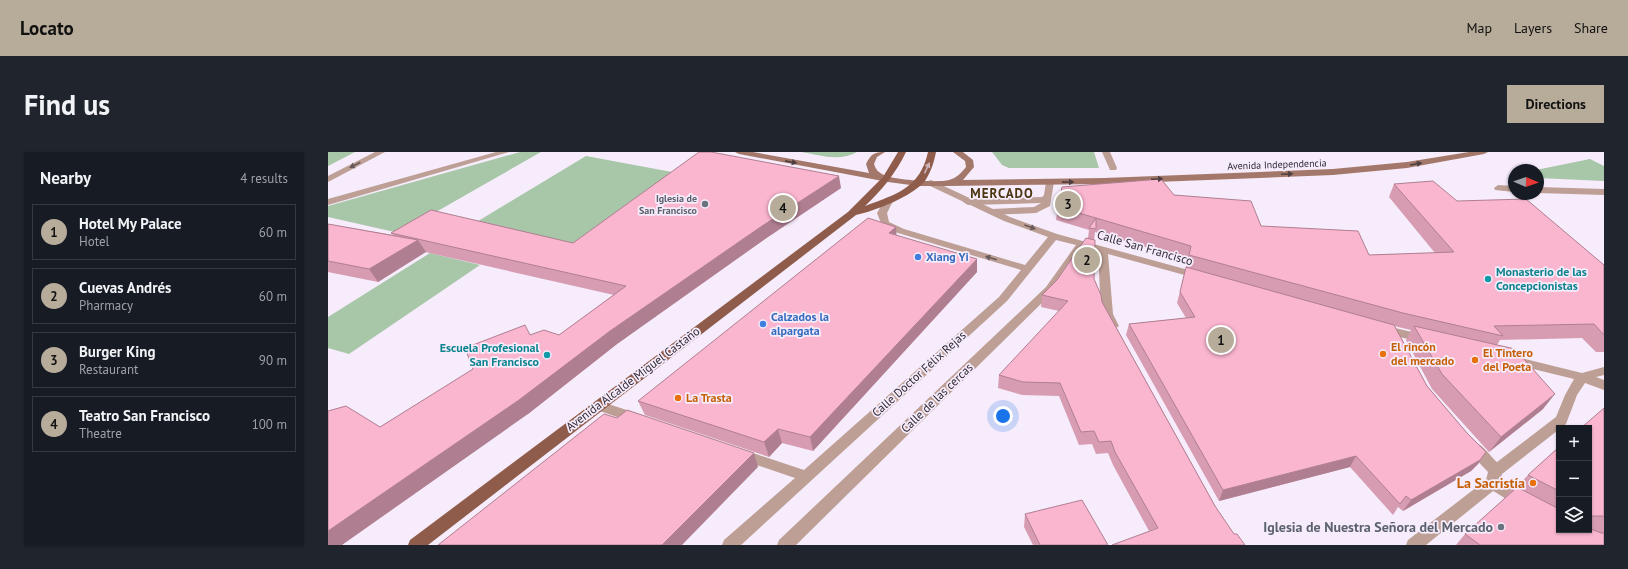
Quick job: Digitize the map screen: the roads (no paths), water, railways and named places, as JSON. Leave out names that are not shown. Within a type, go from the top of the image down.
[{"type":"main road","name":"Avenida Independencia","points":[[739,152],[888,179],[918,183],[947,184],[1118,180],[1333,172],[1407,165],[1484,152]]},
{"type":"main road","points":[[881,152],[871,160],[870,169],[879,176],[888,179]]},
{"type":"main road","points":[[851,214],[888,179],[895,169],[902,152]]},
{"type":"main road","points":[[851,214],[888,200],[918,183],[926,169],[932,152]]},
{"type":"main road","points":[[947,184],[963,177],[970,167],[969,160],[957,152]]},
{"type":"main road","name":"Avenida Alcalde Miguel Castaño","points":[[416,545],[851,214]]},
{"type":"street","points":[[328,179],[381,152]]},
{"type":"street","points":[[328,202],[505,152]]},
{"type":"street","points":[[1106,152],[1113,168]]},
{"type":"street","points":[[992,212],[1036,210],[1045,206],[1047,204],[1046,199],[1050,182]]},
{"type":"street","name":"Calle San Francisco","points":[[931,183],[968,202],[1054,236],[1210,280]]},
{"type":"street","points":[[1498,188],[1508,189]]},
{"type":"street","points":[[1544,190],[1604,192]]},
{"type":"street","points":[[968,202],[1039,201],[1046,199]]},
{"type":"street","points":[[888,200],[882,213],[884,224],[901,231],[1028,269]]},
{"type":"street","name":"Calle Doctor Félix Rejas","points":[[730,545],[1003,299],[1054,236]]},
{"type":"street","name":"Calle de las cercas","points":[[785,545],[1050,288],[1082,244]]},
{"type":"street","points":[[1103,249],[1107,314],[1120,340]]},
{"type":"street","points":[[1371,326],[1432,341]]},
{"type":"street","points":[[1394,332],[1401,346]]},
{"type":"street","points":[[1504,358],[1582,376],[1604,385]]},
{"type":"street","points":[[1415,545],[1561,420],[1571,395],[1582,376],[1604,371]]},
{"type":"street","points":[[599,406],[651,423]]},
{"type":"street","points":[[1465,439],[1494,477],[1532,506]]},
{"type":"street","points":[[725,448],[806,476]]},
{"type":"place","name":"Iglesia de San Francisco","points":[[705,204]]},
{"type":"place","name":"Burger King","points":[[1068,204]]},
{"type":"place","name":"Teatro San Francisco","points":[[783,208]]},
{"type":"place","name":"Xiang Yi","points":[[918,257]]},
{"type":"place","name":"Cuevas Andrés","points":[[1087,260]]},
{"type":"place","name":"Monasterio de las Concepcionistas","points":[[1488,279]]},
{"type":"place","name":"Calzados la alpargata","points":[[763,324]]},
{"type":"place","name":"Hotel My Palace","points":[[1221,340]]},
{"type":"place","name":"El rincón del mercado","points":[[1383,354]]},
{"type":"place","name":"Escuela Profesional San Francisco","points":[[547,355]]},
{"type":"place","name":"El Tintero del Poeta","points":[[1475,360]]},
{"type":"place","name":"La Trasta","points":[[678,398]]},
{"type":"place","name":"La Sacristía","points":[[1533,483]]},
{"type":"place","name":"Iglesia de Nuestra Señora del Mercado","points":[[1501,527]]},
{"type":"district","name":"MERCADO","points":[[1002,193]]}]
